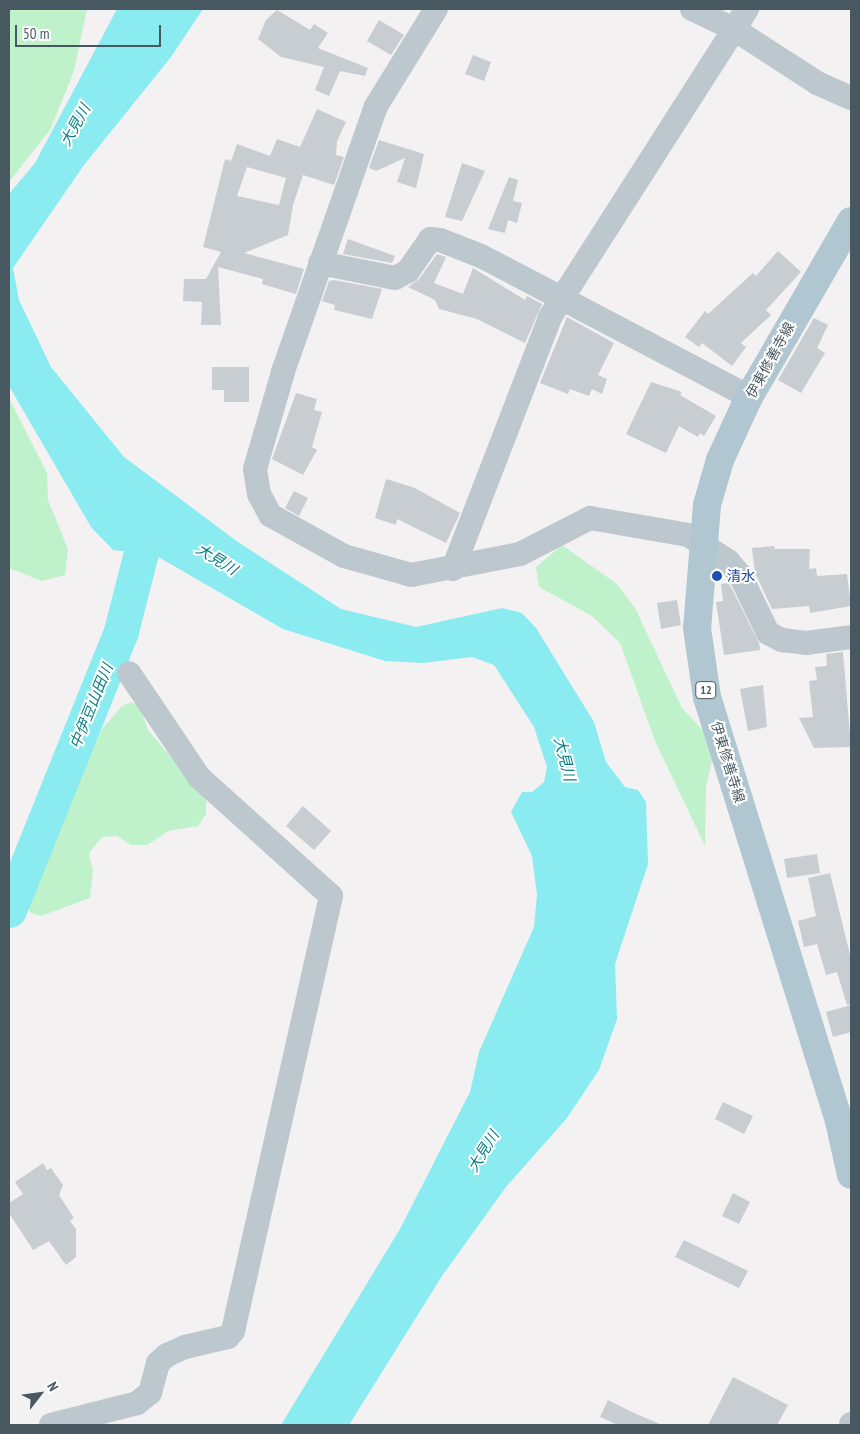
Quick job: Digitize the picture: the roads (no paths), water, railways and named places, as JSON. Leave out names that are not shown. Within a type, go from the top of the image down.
[{"type":"main road","name":"伊東修善寺線","points":[[851,221],[750,398],[720,460],[707,505],[697,628],[707,697],[845,1121],[851,1175]]},
{"type":"street","points":[[436,9],[376,106],[320,263],[259,447],[256,469],[259,494],[270,515],[344,556],[411,575],[453,569],[520,554],[590,518],[688,535],[740,575],[768,633],[782,640],[806,642],[851,637]]},
{"type":"street","points":[[692,9],[734,29],[817,83],[851,98]]},
{"type":"street","points":[[453,569],[512,410],[550,317],[746,9]]},
{"type":"street","points":[[320,263],[395,278],[408,271],[430,238],[440,240],[481,256],[750,398]]},
{"type":"street","points":[[51,1425],[137,1403],[150,1392],[158,1363],[167,1355],[185,1347],[228,1337],[233,1331],[331,896],[199,777],[129,672]]},
{"type":"water","name":"大見川","points":[[117,9],[203,9],[171,57],[84,165],[13,268],[19,300],[51,367],[124,457],[238,542],[341,609],[416,627],[502,608],[522,613],[536,628],[594,722],[606,762],[625,787],[638,790],[646,802],[648,864],[615,964],[617,1019],[599,1070],[567,1118],[506,1187],[442,1276],[349,1425],[281,1425],[400,1229],[470,1092],[479,1052],[534,927],[537,895],[532,856],[511,812],[522,792],[532,792],[544,782],[547,767],[534,727],[494,665],[472,657],[423,663],[385,661],[283,629],[155,555],[113,550],[91,527],[9,386],[9,194],[35,163]]},
{"type":"waterway","name":"中伊豆山田川","points":[[9,910],[121,631],[145,537],[144,506]]},
{"type":"place","name":"清水","points":[[717,576]]}]
